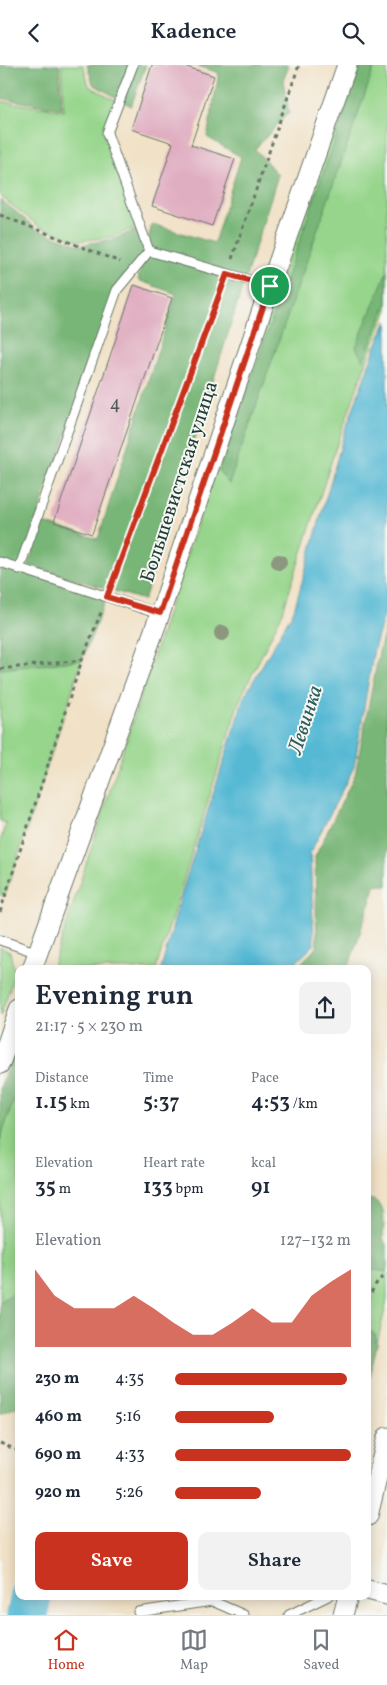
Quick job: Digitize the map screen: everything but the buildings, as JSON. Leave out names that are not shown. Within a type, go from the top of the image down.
[{"type":"street","name":"Большевистская улица","points":[[35,961],[160,613],[270,286],[347,65]]},
{"type":"street","points":[[0,1064],[15,1021]]},
{"type":"street","points":[[371,1503],[387,1437]]},
{"type":"street","points":[[371,1591],[387,1595]]},
{"type":"street","points":[[343,1615],[347,1600]]},
{"type":"lane","points":[[133,65],[107,133],[149,251]]},
{"type":"lane","points":[[19,569],[117,290],[149,251]]},
{"type":"lane","points":[[149,251],[270,286]]},
{"type":"lane","points":[[0,563],[160,613]]},
{"type":"lane","points":[[0,940],[35,961]]},
{"type":"lane","points":[[289,1615],[320,1600]]},
{"type":"lane","points":[[138,1613],[212,1601],[244,1615]]},
{"type":"path","points":[[0,913],[82,660],[227,274],[298,65]]},
{"type":"path","points":[[0,215],[135,268]]},
{"type":"path","points":[[0,669],[82,660]]},
{"type":"path","points":[[371,1294],[377,1282],[387,1275]]},
{"type":"path","points":[[0,1443],[15,1449]]},
{"type":"green space","points":[[0,65],[59,65],[62,109],[0,98]]},
{"type":"green space","points":[[61,65],[83,65],[89,86],[117,101],[104,133],[137,227],[111,237],[79,241],[40,227],[0,196],[0,101],[64,111]]},
{"type":"green space","points":[[87,65],[146,65],[131,106],[93,84]]},
{"type":"green space","points":[[195,65],[289,65],[283,81],[289,112],[255,149],[278,175],[144,600],[28,565],[43,523],[98,539],[176,294],[138,280],[143,259],[117,290],[19,569],[107,597],[82,660],[0,669],[0,598],[2,593],[0,592],[0,199],[38,230],[80,245],[114,239],[141,228],[147,244],[152,224],[214,243],[241,157],[207,137],[219,73]]},
{"type":"green space","points":[[354,65],[387,65],[387,312],[371,349],[335,450],[282,614],[239,701],[157,965],[53,965],[176,587]]},
{"type":"green space","points":[[361,65],[375,65],[229,484],[219,471]]},
{"type":"green space","points":[[387,271],[387,303],[363,361],[356,347]]},
{"type":"green space","points":[[387,624],[387,886],[376,884],[349,965],[299,965],[317,947],[315,857],[355,775],[379,652]]},
{"type":"green space","points":[[82,660],[5,896],[0,895],[0,842],[6,823],[0,821],[0,669]]},
{"type":"green space","points":[[0,947],[10,952],[15,974],[0,1016]]},
{"type":"green space","points":[[15,1044],[15,1097],[0,1140],[0,1089]]},
{"type":"green space","points":[[15,1097],[15,1292],[0,1302],[0,1140]]},
{"type":"green space","points":[[371,1200],[378,1203],[383,1212],[383,1238],[387,1247],[387,1272],[371,1269]]},
{"type":"green space","points":[[371,1269],[387,1272],[387,1300],[377,1344],[375,1335],[371,1332]]},
{"type":"green space","points":[[15,1292],[15,1408],[0,1414],[0,1302]]},
{"type":"green space","points":[[371,1332],[375,1335],[377,1344],[371,1371]]},
{"type":"water","points":[[387,321],[387,606],[374,649],[354,767],[310,853],[314,945],[293,965],[162,965],[182,892],[244,697],[294,610],[344,434],[375,348]]},
{"type":"waterway","name":"Левинка","points":[[27,1615],[30,1600]]},
{"type":"route","points":[[227,274],[270,286],[160,613],[107,597],[227,274]]}]
